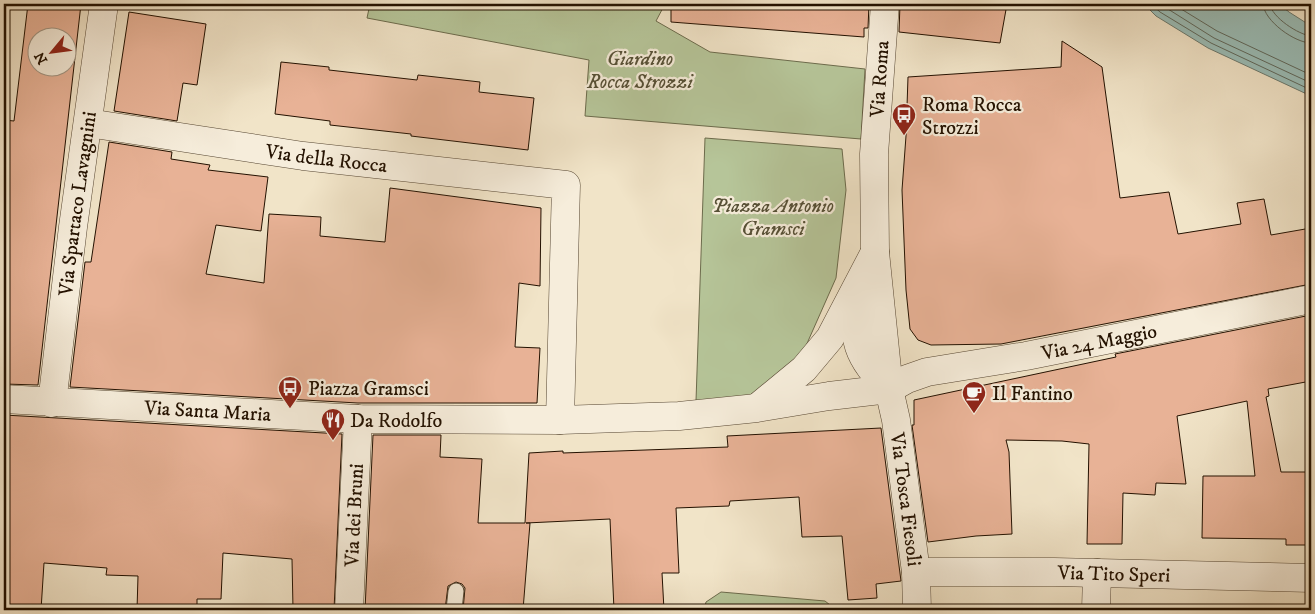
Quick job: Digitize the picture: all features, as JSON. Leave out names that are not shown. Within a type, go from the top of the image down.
[{"type":"street","name":"Via Spartaco Lavagnini","points":[[52,403],[73,227],[104,4]]},
{"type":"street","name":"Via Roma","points":[[875,252],[874,154],[885,4]]},
{"type":"street","name":"Via della Rocca","points":[[88,123],[303,156],[566,185],[560,420]]},
{"type":"street","points":[[875,252],[860,299],[856,335],[863,359],[889,389]]},
{"type":"street","points":[[756,408],[804,369],[830,338],[875,252]]},
{"type":"street","name":"Via 24 Maggio","points":[[889,389],[927,372],[1026,356],[1311,299]]},
{"type":"street","points":[[560,420],[679,416],[756,408],[829,396],[889,389]]},
{"type":"street","name":"Via Tosca Fiesoli","points":[[889,389],[896,420],[916,572],[918,610]]},
{"type":"street","name":"Via Santa Maria","points":[[4,399],[358,419],[560,420]]},
{"type":"street","name":"Via dei Bruni","points":[[349,610],[358,419]]},
{"type":"street","name":"Via Tito Speri","points":[[916,572],[1097,573],[1311,578]]},
{"type":"street","points":[[1096,610],[1097,573]]},
{"type":"lane","points":[[454,610],[456,590]]},
{"type":"green space","name":"Giardino Rocca Strozzi","points":[[370,4],[665,4],[656,21],[710,52],[865,69],[861,139],[585,116],[589,60],[367,18]]},
{"type":"green space","name":"Piazza Antonio Gramsci","points":[[705,138],[842,149],[846,190],[836,278],[801,357],[756,396],[696,401]]},
{"type":"green space","points":[[721,592],[825,601],[830,605],[830,610],[704,610],[706,602]]},
{"type":"water","points":[[1144,4],[1279,4],[1311,26],[1311,96],[1208,48],[1156,16]]},
{"type":"building","points":[[28,4],[81,4],[78,31],[78,28],[28,28],[28,78],[73,78],[38,385],[4,384],[4,120],[14,121]]},
{"type":"building","points":[[671,4],[869,4],[868,28],[864,28],[864,37],[671,22]]},
{"type":"building","points":[[900,4],[1007,4],[1000,43],[899,32]]},
{"type":"building","points":[[129,12],[206,24],[197,85],[183,83],[177,121],[114,111]]},
{"type":"building","points":[[1062,41],[1102,67],[1120,198],[1169,192],[1178,234],[1241,224],[1237,203],[1264,199],[1271,235],[1311,228],[1311,284],[1001,344],[931,345],[918,340],[910,329],[906,290],[902,190],[908,77],[1061,67]]},
{"type":"building","points":[[281,62],[329,67],[329,70],[417,80],[418,75],[480,82],[479,92],[534,98],[528,150],[330,125],[330,121],[275,114]]},
{"type":"building","points":[[109,142],[172,152],[171,159],[210,165],[208,170],[268,177],[261,231],[216,225],[206,274],[264,283],[269,214],[321,217],[320,236],[385,242],[390,188],[541,208],[540,286],[519,283],[515,347],[540,348],[537,403],[358,403],[70,387],[85,262],[91,262]]},
{"type":"building","points":[[1311,315],[1311,381],[1268,389],[1269,396],[1266,397],[1281,472],[1311,472],[1311,545],[1286,545],[1286,539],[1202,538],[1203,476],[1255,476],[1247,401],[1177,416],[1186,484],[1156,483],[1155,495],[1123,493],[1122,544],[1087,544],[1089,444],[1062,441],[1006,440],[1009,452],[1012,534],[928,542],[912,425],[914,425],[914,400],[1116,357],[1115,354]]},
{"type":"building","points":[[4,415],[342,434],[334,610],[293,609],[292,559],[223,553],[221,599],[197,599],[197,610],[137,610],[138,576],[106,575],[107,568],[44,563],[41,610],[4,610]]},
{"type":"building","points":[[881,428],[901,581],[876,584],[877,598],[848,600],[842,536],[802,537],[799,497],[730,501],[729,506],[676,508],[679,573],[662,573],[664,610],[614,610],[610,519],[526,523],[530,523],[523,610],[463,610],[465,588],[462,584],[456,582],[448,586],[445,610],[365,610],[373,435],[441,435],[440,457],[482,459],[478,523],[525,523],[529,453],[728,447],[727,436]]},
{"type":"place","name":"Roma Rocca Strozzi","points":[[904,136]]},
{"type":"place","name":"Piazza Gramsci","points":[[290,409]]},
{"type":"place","name":"Il Fantino","points":[[974,414]]},
{"type":"place","name":"Da Rodolfo","points":[[333,441]]}]
